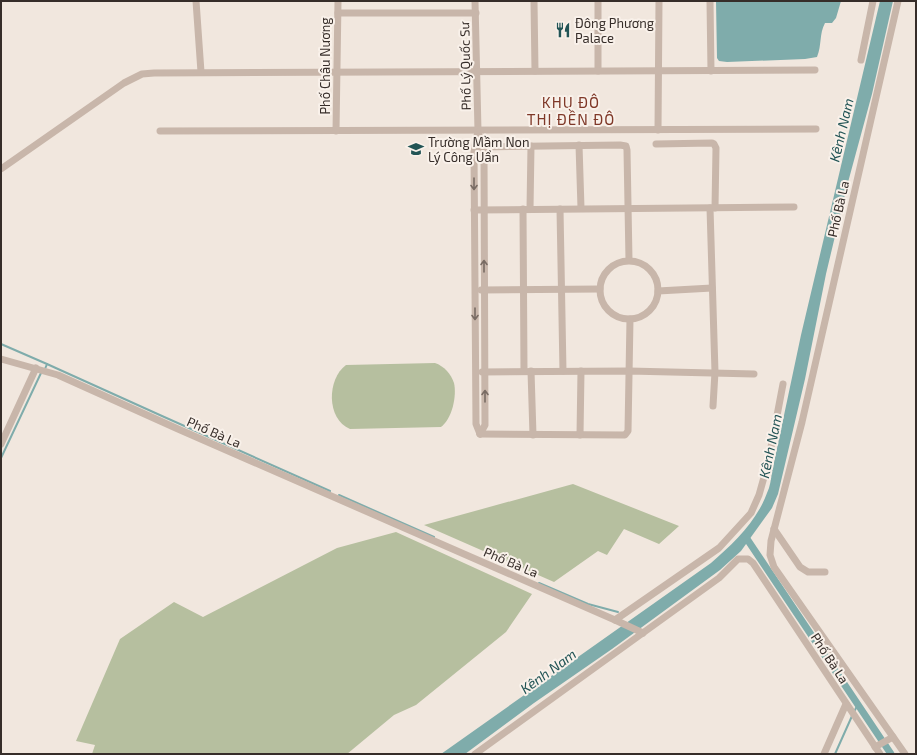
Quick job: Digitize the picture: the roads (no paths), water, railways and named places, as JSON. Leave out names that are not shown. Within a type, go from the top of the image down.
[{"type":"street","points":[[196,1],[201,72]]},
{"type":"street","name":"Phố Châu Nương","points":[[336,131],[338,1]]},
{"type":"street","name":"Phố Lý Quốc Sư","points":[[475,1],[479,147]]},
{"type":"street","points":[[534,1],[535,71]]},
{"type":"street","points":[[598,1],[598,71]]},
{"type":"street","points":[[658,130],[659,1]]},
{"type":"street","points":[[710,1],[711,71]]},
{"type":"street","points":[[861,60],[873,1]]},
{"type":"street","name":"Phố Bà La","points":[[893,737],[774,567],[770,555],[771,541],[802,422],[898,1]]},
{"type":"street","points":[[338,13],[476,13]]},
{"type":"street","points":[[1,169],[124,84],[142,74],[201,72],[815,70]]},
{"type":"street","points":[[160,131],[816,129]]},
{"type":"street","points":[[656,144],[712,143],[716,148],[713,208],[712,288],[714,372],[713,406]]},
{"type":"street","points":[[479,147],[579,145],[626,146],[629,260]]},
{"type":"street","points":[[579,145],[581,208]]},
{"type":"street","points":[[531,146],[526,209],[523,290],[534,435]]},
{"type":"street","points":[[479,147],[474,210],[476,424],[480,434]]},
{"type":"street","points":[[479,147],[484,151],[485,372],[485,425],[480,434]]},
{"type":"street","points":[[474,210],[628,207],[794,207]]},
{"type":"street","points":[[560,208],[563,371]]},
{"type":"street","points":[[629,260],[641,263],[651,271],[656,278],[658,291],[655,302],[650,309],[636,318],[630,319],[620,318],[606,308],[602,302],[600,289],[602,277],[607,270],[614,265],[629,260]]},
{"type":"street","points":[[658,291],[712,288]]},
{"type":"street","points":[[475,290],[600,289]]},
{"type":"street","points":[[480,434],[625,435],[628,431],[630,319]]},
{"type":"street","name":"Phố Bà La","points":[[1,359],[58,374],[199,438],[643,633],[719,578],[738,559],[748,559],[753,563],[880,754]]},
{"type":"street","points":[[1,444],[36,368]]},
{"type":"street","points":[[580,435],[581,371]]},
{"type":"street","points":[[476,372],[629,371],[754,374]]},
{"type":"street","points":[[616,620],[719,548],[751,513],[759,495],[768,463],[783,384]]},
{"type":"street","points":[[774,529],[800,567],[808,572],[825,572]]},
{"type":"street","points":[[475,754],[643,633]]},
{"type":"street","points":[[824,754],[848,707]]},
{"type":"street","points":[[875,747],[893,737],[905,754]]},
{"type":"water","points":[[716,1],[841,1],[836,18],[832,23],[825,23],[823,27],[817,57],[805,59],[727,62],[719,61],[717,58]]},
{"type":"water","name":"Kênh Nam","points":[[880,1],[893,1],[872,94],[847,186],[826,274],[805,379],[778,494],[772,508],[741,551],[720,570],[465,754],[441,754],[711,563],[744,531],[763,503],[770,486],[801,335]]},
{"type":"waterway","points":[[1,344],[47,364]]},
{"type":"waterway","points":[[45,369],[47,364],[330,491]]},
{"type":"waterway","points":[[1,458],[41,373]]},
{"type":"waterway","points":[[339,495],[434,537]]},
{"type":"waterway","points":[[745,536],[891,754]]},
{"type":"waterway","points":[[539,583],[588,604],[618,612]]},
{"type":"waterway","points":[[854,712],[858,704]]},
{"type":"waterway","points":[[835,754],[852,716]]},
{"type":"place","name":"Đông Phương Palace","points":[[563,30]]},
{"type":"place","name":"Trường Mầm Non Lý Công Uẩn","points":[[416,149]]},
{"type":"district","name":"KHU ĐÔ THỊ ĐỀN ĐÔ","points":[[571,110]]}]
